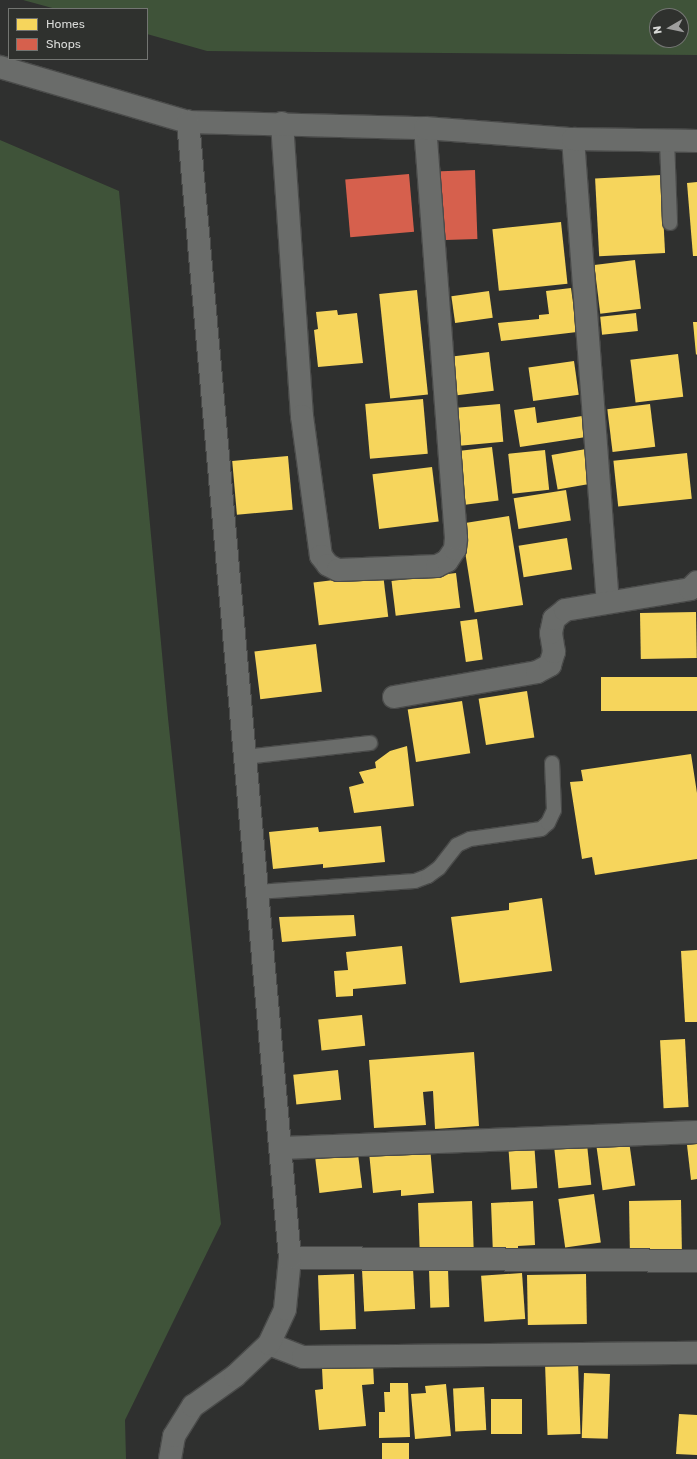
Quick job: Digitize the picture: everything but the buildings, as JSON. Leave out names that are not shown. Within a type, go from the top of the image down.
[{"type":"street","points":[[0,66],[188,122],[282,123],[424,128],[573,139],[697,141]]},
{"type":"street","points":[[170,1459],[174,1436],[193,1406],[235,1376],[269,1344],[285,1309],[290,1258],[188,122]]},
{"type":"street","points":[[282,123],[302,416],[321,556],[328,565],[338,570],[437,566],[447,561],[455,549],[456,538],[424,128]]},
{"type":"street","points":[[573,139],[608,602]]},
{"type":"street","points":[[394,697],[537,672],[550,665],[554,652],[552,633],[554,620],[565,610],[690,589],[697,582]]},
{"type":"street","points":[[280,1148],[697,1132]]},
{"type":"street","points":[[290,1258],[697,1261]]},
{"type":"street","points":[[269,1344],[303,1357],[697,1353]]},
{"type":"lane","points":[[666,140],[670,223]]},
{"type":"lane","points":[[245,757],[370,743]]},
{"type":"lane","points":[[257,892],[415,881],[428,876],[439,868],[457,845],[470,839],[541,829],[548,823],[554,810],[552,763]]},
{"type":"green space","points":[[23,0],[697,0],[697,55],[207,51],[148,34],[148,8],[52,8]]},
{"type":"green space","points":[[0,140],[119,191],[168,718],[221,1224],[125,1420],[126,1459],[0,1459]]}]
